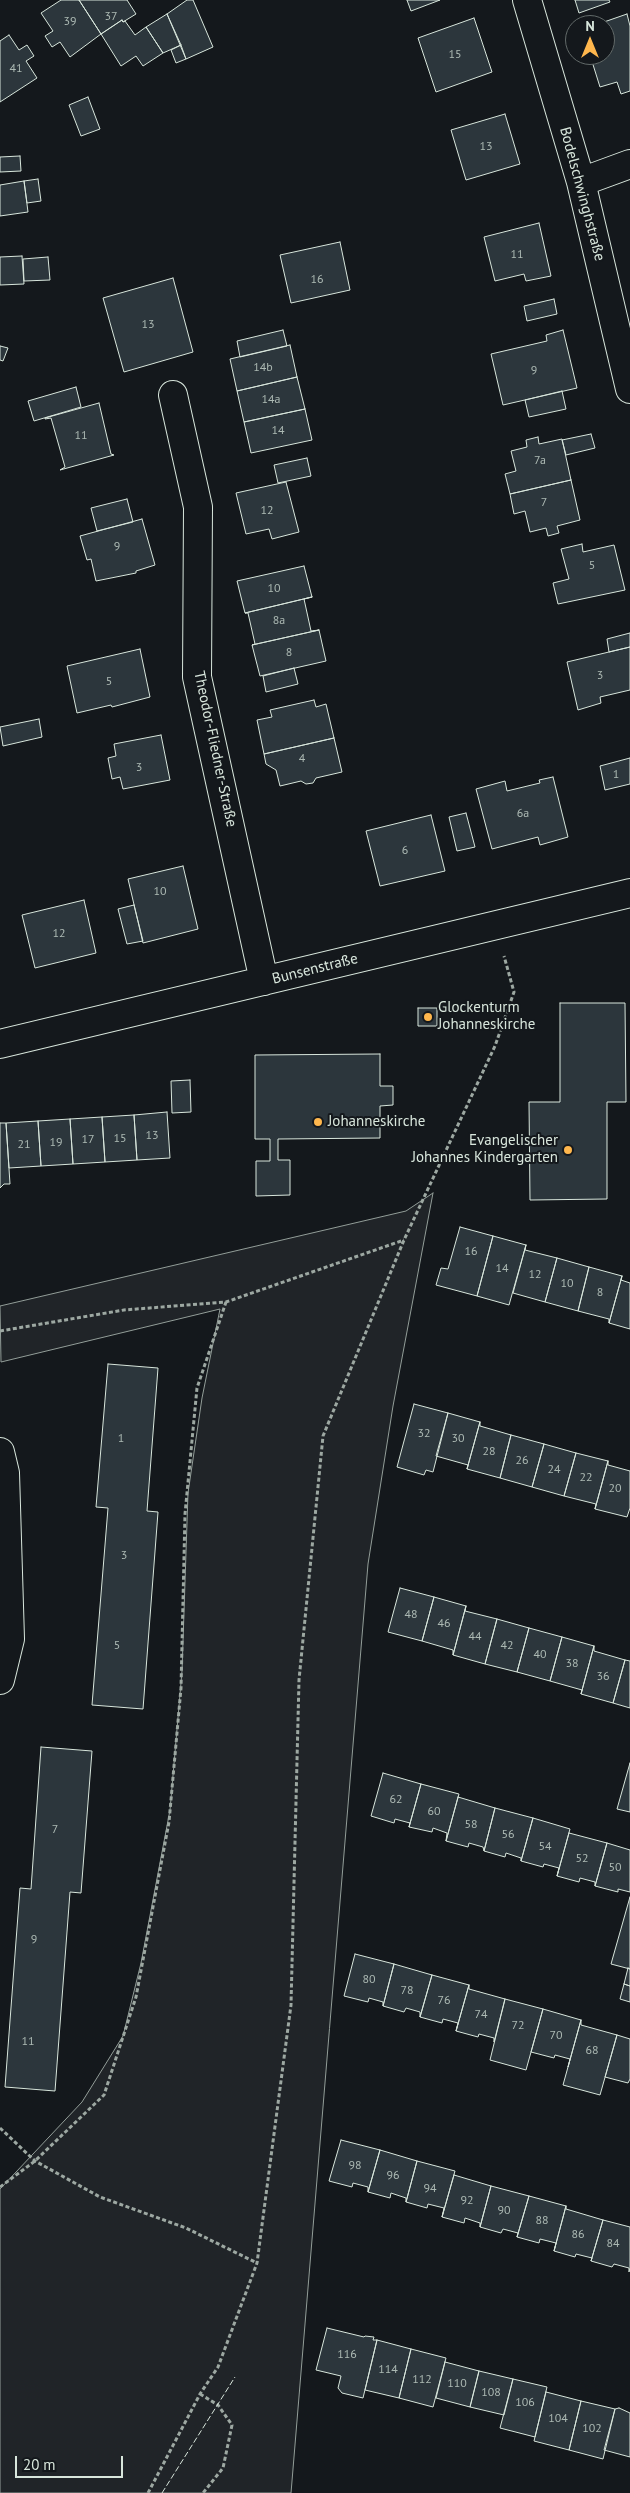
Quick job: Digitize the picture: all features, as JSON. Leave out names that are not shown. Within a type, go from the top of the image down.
[{"type":"street","name":"Bodelschwinghstraße","points":[[527,0],[580,182],[630,389]]},
{"type":"street","points":[[580,182],[630,164]]},
{"type":"street","name":"Theodor-Fliedner-Straße","points":[[173,396],[198,507],[197,677],[264,982]]},
{"type":"street","name":"Bunsenstraße","points":[[0,1044],[630,893]]},
{"type":"street","points":[[0,1452],[6,1473],[10,1639],[0,1680]]},
{"type":"path","points":[[148,2493],[200,2394],[218,2367],[257,2263],[291,2005],[299,1680],[324,1436],[404,1240],[496,1046],[514,992],[494,925]]},
{"type":"path","points":[[0,1330],[124,1310],[226,1302],[404,1240]]},
{"type":"path","points":[[0,2187],[35,2160],[104,2095],[136,1998],[168,1822],[181,1688],[185,1514],[197,1388],[226,1302]]},
{"type":"path","points":[[0,2128],[35,2160],[100,2197],[186,2228],[257,2263]]},
{"type":"path","points":[[200,2394],[218,2405],[232,2424],[223,2468],[203,2493]]},
{"type":"shaded area","points":[[433,1193],[393,1406],[368,1564],[291,2493],[0,2493],[0,2189],[82,2102],[123,2036],[141,1963],[170,1810],[182,1671],[188,1493],[202,1398],[220,1309],[1,1362],[0,1306],[406,1211]]},
{"type":"building","points":[[61,0],[79,0],[101,34],[70,57],[60,42],[52,47],[45,36],[53,31],[41,13]]},
{"type":"building","points":[[79,0],[127,0],[136,14],[123,22],[122,20],[101,34]]},
{"type":"building","points":[[187,0],[193,0],[213,47],[186,59],[167,14]]},
{"type":"building","points":[[407,0],[440,0],[411,11]]},
{"type":"building","points":[[575,0],[609,0],[610,2],[579,13]]},
{"type":"building","points":[[167,14],[181,45],[163,53],[146,27]]},
{"type":"building","points":[[627,14],[630,26],[630,91],[621,94],[617,82],[600,87],[593,65],[615,65],[615,18]]},
{"type":"building","points":[[474,18],[492,72],[436,92],[418,38]]},
{"type":"building","points":[[122,20],[123,22],[125,21],[135,35],[146,27],[163,53],[143,66],[136,56],[121,66],[101,34]]},
{"type":"building","points":[[9,35],[19,50],[27,45],[34,56],[26,61],[37,78],[0,102],[0,41]]},
{"type":"building","points":[[181,45],[186,59],[176,63],[171,50]]},
{"type":"building","points":[[88,97],[100,129],[81,136],[69,105]]},
{"type":"building","points":[[505,114],[520,164],[466,180],[451,130]]},
{"type":"building","points":[[20,156],[21,171],[0,172],[0,157]]},
{"type":"building","points":[[38,179],[41,201],[27,203],[24,181]]},
{"type":"building","points":[[24,181],[28,212],[0,216],[0,185]]},
{"type":"building","points":[[539,223],[551,276],[526,281],[524,274],[495,281],[484,237]]},
{"type":"building","points":[[340,242],[350,290],[291,303],[280,255]]},
{"type":"building","points":[[22,256],[24,284],[0,285],[0,257]]},
{"type":"building","points":[[48,257],[50,280],[24,281],[23,259]]},
{"type":"building","points":[[173,278],[193,352],[124,372],[103,298]]},
{"type":"building","points":[[554,299],[557,314],[527,321],[524,306]]},
{"type":"building","points":[[283,330],[287,346],[240,357],[237,341]]},
{"type":"building","points":[[563,330],[577,388],[503,405],[491,354],[547,341],[546,335]]},
{"type":"building","points":[[290,345],[297,377],[237,391],[230,359]]},
{"type":"building","points":[[0,346],[8,348],[3,361],[0,360]]},
{"type":"building","points":[[297,377],[305,409],[244,422],[237,391]]},
{"type":"building","points":[[76,387],[81,407],[34,421],[28,401]]},
{"type":"building","points":[[562,391],[566,409],[529,417],[525,400]]},
{"type":"building","points":[[99,403],[111,454],[114,455],[60,470],[65,467],[51,418],[45,418]]},
{"type":"building","points":[[305,409],[312,440],[251,453],[244,422]]},
{"type":"building","points":[[591,434],[595,448],[566,455],[562,440]]},
{"type":"building","points":[[538,437],[539,444],[562,439],[571,480],[510,494],[505,474],[516,471],[511,451],[527,447],[526,440]]},
{"type":"building","points":[[307,458],[311,476],[278,483],[274,465]]},
{"type":"building","points":[[571,480],[580,520],[557,526],[559,533],[548,536],[546,528],[530,532],[525,511],[514,514],[510,494]]},
{"type":"building","points":[[286,482],[299,532],[272,539],[269,529],[246,534],[236,493]]},
{"type":"building","points":[[127,499],[133,522],[97,531],[91,508]]},
{"type":"building","points":[[142,519],[155,565],[136,571],[136,573],[96,581],[91,559],[87,560],[80,536]]},
{"type":"building","points":[[582,544],[583,552],[614,545],[625,590],[558,604],[553,583],[569,579],[561,549]]},
{"type":"building","points":[[304,566],[312,597],[245,613],[237,581]]},
{"type":"building","points":[[312,597],[304,599],[311,631],[319,630],[252,645],[255,644],[248,613],[245,613]]},
{"type":"building","points":[[319,630],[326,661],[260,676],[252,645]]},
{"type":"building","points":[[630,633],[630,647],[609,652],[607,639]]},
{"type":"building","points":[[630,647],[630,690],[600,697],[601,703],[578,710],[567,662]]},
{"type":"building","points":[[140,649],[150,697],[112,707],[111,705],[77,713],[67,666]]},
{"type":"building","points":[[294,668],[298,684],[266,692],[263,676]]},
{"type":"building","points":[[314,700],[316,707],[326,704],[334,738],[264,754],[257,720],[272,717],[270,710]]},
{"type":"building","points":[[39,719],[42,737],[3,746],[0,727]]},
{"type":"building","points":[[161,735],[170,780],[123,789],[120,777],[112,779],[108,758],[116,756],[114,744]]},
{"type":"building","points":[[334,738],[342,772],[316,778],[313,783],[306,784],[301,781],[280,786],[276,770],[266,764],[264,754]]},
{"type":"building","points":[[630,758],[630,784],[605,790],[600,766]]},
{"type":"building","points":[[553,777],[568,837],[540,845],[538,837],[492,849],[476,789],[505,781],[507,791],[540,783],[539,780]]},
{"type":"building","points":[[466,813],[475,847],[457,851],[449,817]]},
{"type":"building","points":[[431,815],[445,871],[380,886],[366,831]]},
{"type":"building","points":[[183,866],[198,929],[143,943],[128,879]]},
{"type":"building","points":[[84,900],[96,953],[35,968],[22,915]]},
{"type":"building","points":[[134,905],[143,941],[127,944],[118,909]]},
{"type":"building","name":"Evangelischer Johannes Kindergarten","points":[[560,1003],[625,1003],[626,1102],[607,1102],[607,1199],[530,1200],[529,1102],[560,1102]]},
{"type":"building","name":"Glockenturm Johanneskirche","points":[[418,1008],[437,1008],[437,1026],[418,1026]]},
{"type":"building","name":"Johanneskirche","points":[[380,1054],[380,1086],[393,1086],[393,1105],[380,1106],[380,1138],[278,1139],[278,1160],[290,1160],[290,1195],[256,1196],[256,1161],[270,1161],[270,1139],[255,1139],[255,1055]]},
{"type":"building","points":[[190,1080],[191,1112],[172,1113],[171,1081]]},
{"type":"building","points":[[167,1112],[170,1158],[137,1160],[134,1115]]},
{"type":"building","points":[[134,1115],[137,1160],[105,1162],[102,1117]]},
{"type":"building","points":[[102,1117],[105,1162],[73,1164],[70,1119]]},
{"type":"building","points":[[70,1119],[73,1164],[41,1166],[38,1121]]},
{"type":"building","points":[[38,1121],[41,1166],[9,1168],[6,1123]]},
{"type":"building","points":[[0,1123],[6,1123],[10,1184],[4,1184],[0,1188]]},
{"type":"building","points":[[460,1227],[493,1236],[477,1296],[436,1285],[441,1268],[448,1269]]},
{"type":"building","points":[[493,1236],[526,1245],[509,1305],[477,1296]]},
{"type":"building","points":[[526,1245],[525,1250],[557,1258],[545,1302],[513,1293]]},
{"type":"building","points":[[557,1258],[589,1267],[578,1311],[545,1302]]},
{"type":"building","points":[[589,1267],[622,1276],[609,1323],[609,1319],[578,1311]]},
{"type":"building","points":[[622,1276],[621,1280],[630,1283],[630,1329],[609,1323]]},
{"type":"building","points":[[108,1364],[158,1368],[147,1511],[158,1512],[143,1709],[92,1705],[108,1508],[96,1507]]},
{"type":"building","points":[[414,1404],[448,1413],[433,1472],[426,1470],[424,1475],[397,1467]]},
{"type":"building","points":[[448,1413],[480,1422],[467,1469],[468,1465],[436,1456]]},
{"type":"building","points":[[480,1422],[480,1426],[511,1435],[500,1478],[467,1469]]},
{"type":"building","points":[[511,1435],[544,1444],[532,1487],[500,1478]]},
{"type":"building","points":[[544,1444],[576,1453],[564,1496],[532,1487]]},
{"type":"building","points":[[576,1453],[608,1461],[595,1509],[596,1504],[564,1496]]},
{"type":"building","points":[[608,1461],[608,1465],[630,1471],[630,1508],[627,1517],[595,1509]]},
{"type":"building","points":[[400,1588],[434,1597],[422,1641],[388,1632]]},
{"type":"building","points":[[434,1597],[466,1606],[453,1655],[453,1650],[422,1641]]},
{"type":"building","points":[[466,1606],[465,1611],[497,1619],[485,1664],[453,1655]]},
{"type":"building","points":[[497,1619],[529,1628],[517,1672],[485,1664]]},
{"type":"building","points":[[529,1628],[562,1637],[550,1681],[517,1672]]},
{"type":"building","points":[[562,1637],[594,1646],[581,1694],[582,1690],[550,1681]]},
{"type":"building","points":[[594,1646],[594,1651],[625,1660],[613,1703],[581,1694]]},
{"type":"building","points":[[625,1660],[630,1661],[630,1708],[613,1703]]},
{"type":"building","points":[[41,1747],[92,1751],[81,1893],[70,1892],[55,2091],[5,2087],[20,1888],[31,1889]]},
{"type":"building","points":[[630,1763],[630,1812],[617,1809]]},
{"type":"building","points":[[383,1773],[421,1784],[409,1827],[410,1823],[395,1819],[394,1823],[371,1816]]},
{"type":"building","points":[[421,1784],[459,1794],[446,1841],[447,1833],[433,1828],[432,1832],[409,1827]]},
{"type":"building","points":[[458,1797],[495,1808],[484,1851],[483,1847],[469,1843],[468,1847],[446,1841]]},
{"type":"building","points":[[495,1808],[533,1818],[521,1861],[521,1858],[506,1853],[505,1857],[484,1851]]},
{"type":"building","points":[[533,1818],[570,1829],[557,1876],[559,1868],[544,1864],[543,1867],[521,1861]]},
{"type":"building","points":[[569,1833],[607,1843],[595,1886],[595,1882],[580,1878],[579,1882],[557,1876]]},
{"type":"building","points":[[607,1843],[630,1850],[630,1892],[618,1889],[618,1892],[595,1886]]},
{"type":"building","points":[[630,1897],[630,1969],[611,1964]]},
{"type":"building","points":[[355,1954],[394,1964],[383,2006],[383,2002],[369,1998],[368,2002],[344,1996]]},
{"type":"building","points":[[394,1964],[432,1975],[420,2017],[420,2012],[406,2008],[404,2012],[383,2006]]},
{"type":"building","points":[[628,1968],[630,1969],[630,1986],[624,1984]]},
{"type":"building","points":[[432,1975],[469,1985],[456,2031],[458,2023],[443,2019],[442,2023],[420,2017]]},
{"type":"building","points":[[624,1984],[630,1986],[630,2002],[620,1999]]},
{"type":"building","points":[[469,1985],[469,1989],[505,1999],[494,2042],[494,2038],[479,2034],[478,2037],[456,2031]]},
{"type":"building","points":[[505,1999],[543,2009],[526,2070],[490,2060]]},
{"type":"building","points":[[543,2009],[581,2020],[568,2067],[570,2059],[555,2055],[554,2058],[531,2052]]},
{"type":"building","points":[[581,2020],[581,2025],[617,2035],[600,2095],[563,2085]]},
{"type":"building","points":[[617,2035],[630,2039],[630,2079],[628,2083],[605,2077]]},
{"type":"building","points":[[341,2140],[380,2150],[368,2192],[368,2187],[353,2183],[352,2187],[329,2181]]},
{"type":"building","points":[[380,2150],[417,2161],[406,2202],[406,2198],[391,2193],[390,2198],[368,2192]]},
{"type":"building","points":[[417,2161],[455,2171],[442,2217],[444,2208],[428,2204],[427,2208],[406,2202]]},
{"type":"building","points":[[454,2175],[491,2186],[480,2227],[480,2223],[465,2218],[464,2223],[442,2217]]},
{"type":"building","points":[[491,2186],[529,2196],[517,2237],[518,2233],[503,2229],[501,2233],[480,2227]]},
{"type":"building","points":[[529,2196],[566,2206],[554,2251],[556,2243],[540,2239],[539,2243],[517,2237]]},
{"type":"building","points":[[566,2206],[566,2209],[603,2220],[592,2258],[576,2254],[575,2257],[554,2251]]},
{"type":"building","points":[[603,2220],[630,2227],[629,2272],[629,2268],[614,2264],[612,2267],[591,2261]]},
{"type":"building","points":[[327,2328],[364,2337],[374,2337],[373,2340],[377,2340],[363,2398],[342,2393],[338,2388],[341,2376],[316,2370]]},
{"type":"building","points":[[377,2340],[411,2349],[399,2398],[365,2390]]},
{"type":"building","points":[[411,2349],[446,2358],[433,2407],[399,2398]]},
{"type":"building","points":[[445,2362],[479,2371],[470,2407],[436,2398]]},
{"type":"building","points":[[479,2371],[513,2379],[504,2415],[470,2407]]},
{"type":"building","points":[[513,2379],[547,2387],[535,2437],[500,2428]]},
{"type":"building","points":[[546,2392],[581,2401],[569,2450],[534,2441]]},
{"type":"building","points":[[581,2401],[615,2409],[603,2459],[569,2450]]},
{"type":"building","points":[[619,2408],[630,2413],[630,2457],[604,2450],[615,2409]]},
{"type":"fence","points":[[162,2493],[235,2377]]},
{"type":"place","name":"Glockenturm Johanneskirche","points":[[428,1017]]},
{"type":"place","name":"Johanneskirche","points":[[318,1122]]},
{"type":"place","name":"Evangelischer Johannes Kindergarten","points":[[568,1150]]}]
